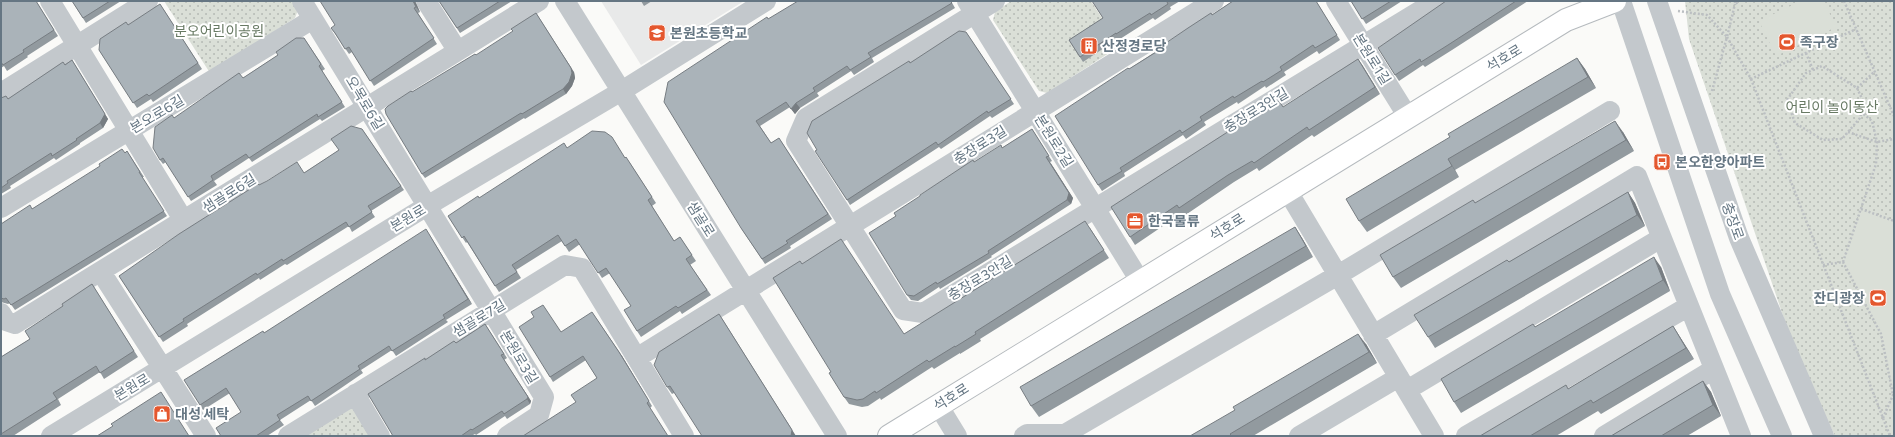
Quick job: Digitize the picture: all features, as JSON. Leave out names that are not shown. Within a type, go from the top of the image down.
[{"type":"main road","name":"석호로","points":[[1566,20],[1585,1]]},
{"type":"main road","name":"석호로","points":[[889,436],[1566,20],[1615,1]]},
{"type":"street","points":[[50,1],[184,221]]},
{"type":"street","points":[[1,93],[77,44],[148,1]]},
{"type":"street","name":"오목로6길","points":[[302,1],[427,206]]},
{"type":"street","points":[[426,1],[458,50]]},
{"type":"street","name":"샘골로6길","points":[[1,313],[6,322],[15,324],[539,1]]},
{"type":"street","name":"샘골로","points":[[565,1],[620,92],[837,436]]},
{"type":"street","name":"본원로","points":[[51,436],[427,206],[620,92],[766,1]]},
{"type":"street","name":"충장로3안길","points":[[995,1],[971,7],[806,118],[796,141],[902,310],[923,313],[1436,1]]},
{"type":"street","name":"충장로3길","points":[[746,290],[850,227],[1035,110],[1214,1]]},
{"type":"street","name":"본원로1길","points":[[1336,1],[1408,117]]},
{"type":"street","points":[[1621,1],[1720,294],[1782,436]]},
{"type":"street","name":"충장로","points":[[1659,6],[1739,238],[1824,436]]},
{"type":"street","name":"본원로2길","points":[[971,7],[1096,207],[1140,282]]},
{"type":"street","name":"본오로6길","points":[[1,208],[313,19]]},
{"type":"street","points":[[1024,436],[1027,434],[1065,434],[1338,275],[1610,111]]},
{"type":"street","points":[[1373,335],[1637,176],[1741,436]]},
{"type":"street","points":[[1288,190],[1434,436]]},
{"type":"street","name":"본원로3길","points":[[427,206],[544,397],[539,415],[507,436]]},
{"type":"street","points":[[1299,436],[1403,384],[1662,238]]},
{"type":"street","name":"샘골로7길","points":[[288,436],[565,265],[582,268],[638,357],[684,436]]},
{"type":"street","points":[[101,272],[206,436]]},
{"type":"street","points":[[638,357],[746,290]]},
{"type":"street","points":[[1466,436],[1689,306]]},
{"type":"street","points":[[1604,436],[1714,369]]},
{"type":"street","points":[[355,394],[380,436]]},
{"type":"street","points":[[938,405],[957,436]]},
{"type":"path","points":[[1712,91],[1735,2],[1739,1]]},
{"type":"path","points":[[1844,1],[1894,116]]},
{"type":"path","points":[[1659,6],[1707,15],[1727,37],[1751,79],[1890,436]]},
{"type":"path","points":[[1751,79],[1856,29]]},
{"type":"path","points":[[1806,53],[1812,70]]},
{"type":"path","points":[[1822,66],[1857,88],[1864,102],[1860,118],[1842,139],[1824,140],[1795,123],[1787,100],[1806,73],[1822,66]]},
{"type":"path","points":[[1857,88],[1875,71]]},
{"type":"path","points":[[1861,112],[1872,121],[1878,142],[1876,164],[1843,262],[1881,334],[1893,395],[1883,419]]},
{"type":"path","points":[[1848,132],[1878,142],[1894,138]]},
{"type":"path","points":[[1861,209],[1894,221]]},
{"type":"path","points":[[1823,266],[1843,262]]},
{"type":"shaded area","name":"본원초등학교","points":[[601,1],[744,1],[641,65]]},
{"type":"green space","name":"분오어린이공원","points":[[164,1],[292,1],[298,10],[295,18],[210,73]]},
{"type":"green space","points":[[1011,1],[1091,1],[1120,46],[1047,93],[1039,91],[993,20],[995,12]]},
{"type":"green space","name":"어린이 놀이동산","points":[[1685,1],[1894,1],[1894,436],[1835,436],[1794,348],[1689,39]]},
{"type":"green space","name":"족구장","points":[[1801,1],[1824,1],[1836,27],[1776,56],[1759,21]]},
{"type":"green space","name":"잔디광장","points":[[1861,209],[1894,221],[1894,396],[1881,334],[1843,262]]},
{"type":"green space","points":[[349,405],[357,407],[376,436],[301,436]]},
{"type":"building","points":[[1,1],[36,1],[54,30],[3,65],[1,62]]},
{"type":"building","points":[[72,1],[110,1],[83,18]]},
{"type":"building","points":[[320,1],[413,1],[416,7],[414,8],[434,38],[370,81],[349,47],[345,49],[331,28],[335,25]]},
{"type":"building","points":[[439,1],[500,1],[457,28]]},
{"type":"building","points":[[798,1],[950,1],[952,3],[868,53],[871,57],[850,70],[847,66],[813,88],[815,91],[796,103],[791,109],[786,102],[756,121],[771,143],[779,138],[828,214],[786,241],[788,243],[762,259],[741,228],[664,102],[668,82],[767,17],[768,19]]},
{"type":"building","points":[[1092,1],[1169,1],[1167,2],[1168,4],[1151,15],[1150,13],[1116,33],[1080,57],[1069,40],[1103,18]]},
{"type":"building","points":[[1233,1],[1316,1],[1337,35],[1315,48],[1313,45],[1280,67],[1282,70],[1234,98],[1233,96],[1200,117],[1202,120],[1182,133],[1180,130],[1120,168],[1122,171],[1098,185],[1055,116],[1128,68],[1129,69],[1161,49],[1160,47],[1211,13],[1212,15]]},
{"type":"building","points":[[1351,1],[1391,1],[1362,19]]},
{"type":"building","points":[[1446,1],[1516,1],[1421,62],[1420,59],[1395,75],[1378,48]]},
{"type":"building","points":[[160,4],[198,63],[149,96],[147,94],[133,103],[99,50],[100,39],[126,22],[128,25]]},
{"type":"building","points":[[536,13],[571,68],[572,73],[569,82],[563,89],[422,174],[386,114],[385,109],[411,91],[412,92],[475,54],[476,55],[513,31],[511,29]]},
{"type":"building","points":[[959,31],[966,32],[1011,99],[988,113],[987,111],[938,145],[936,142],[847,200],[815,151],[817,150],[807,133],[812,121],[909,61],[910,63]]},
{"type":"building","points":[[296,38],[304,38],[321,64],[319,66],[342,102],[318,117],[317,114],[249,158],[246,154],[211,176],[213,180],[188,197],[163,158],[160,160],[153,148],[155,127],[172,115],[174,118],[239,73],[243,78],[278,55],[276,52]]},
{"type":"building","points":[[1577,58],[1588,77],[1448,159],[1452,166],[1359,221],[1346,199],[1450,137],[1448,134]]},
{"type":"building","points":[[1358,59],[1375,87],[1309,130],[1307,127],[1254,163],[1252,161],[1228,175],[1179,208],[1177,205],[1130,237],[1111,207],[1254,115],[1255,117],[1279,101],[1283,107]]},
{"type":"building","points":[[72,60],[105,114],[100,123],[76,139],[77,140],[52,156],[51,153],[7,181],[8,183],[1,188],[1,98],[6,96],[8,99],[63,62],[65,65]]},
{"type":"building","points":[[1615,121],[1626,140],[1393,277],[1380,255],[1473,200],[1475,203]]},
{"type":"building","points":[[351,126],[362,129],[401,186],[368,206],[372,212],[349,227],[346,222],[283,261],[282,259],[257,275],[256,273],[183,319],[184,321],[159,337],[119,276],[179,234],[258,184],[259,185],[267,181],[297,162],[304,173],[339,150],[331,139]]},
{"type":"building","points":[[1032,129],[1049,156],[1046,157],[1069,193],[1067,200],[988,251],[989,253],[937,284],[936,282],[914,296],[907,295],[869,233],[896,216],[894,213],[973,160],[974,162],[1001,145],[1002,148]]},
{"type":"building","points":[[592,131],[605,132],[612,137],[652,197],[648,200],[674,241],[680,237],[692,255],[686,259],[707,290],[678,308],[676,306],[637,331],[624,310],[631,306],[606,268],[598,273],[576,239],[565,246],[558,235],[512,265],[517,272],[495,286],[464,236],[462,238],[448,216],[478,196],[479,198],[564,143],[567,148]]},
{"type":"building","points":[[122,149],[125,153],[127,151],[164,211],[11,305],[6,298],[1,298],[1,224],[30,205],[32,209],[100,166],[99,164]]},
{"type":"building","points":[[1628,192],[1637,215],[1428,337],[1414,315],[1507,260],[1509,262]]},
{"type":"building","points":[[1085,221],[1104,250],[975,332],[976,334],[955,347],[929,362],[927,360],[876,393],[875,391],[863,399],[857,400],[844,397],[829,373],[831,372],[773,278],[800,261],[802,264],[841,239],[904,334]]},
{"type":"building","points":[[1295,227],[1306,246],[1031,406],[1020,387]]},
{"type":"building","points":[[426,229],[468,299],[443,315],[445,318],[392,351],[389,346],[358,366],[360,369],[311,401],[308,396],[277,415],[280,420],[256,436],[221,436],[216,428],[241,412],[226,388],[200,405],[184,380],[263,331],[264,333]]},
{"type":"building","points":[[1654,257],[1663,280],[1454,402],[1441,379],[1533,324],[1535,327]]},
{"type":"building","points":[[92,284],[134,351],[100,373],[96,366],[53,393],[57,399],[1,434],[1,357],[30,339],[25,331],[63,306],[62,304]]},
{"type":"building","points":[[543,305],[561,332],[592,312],[619,352],[649,401],[647,403],[668,436],[523,436],[576,402],[571,395],[597,378],[583,356],[550,377],[519,327],[534,317],[531,312]]},
{"type":"building","points":[[719,314],[792,430],[791,436],[702,436],[670,386],[667,387],[654,365],[659,352]]},
{"type":"building","points":[[485,324],[504,354],[501,355],[528,397],[527,399],[504,414],[502,411],[461,436],[393,436],[368,394],[425,358],[425,360],[454,341],[456,343]]},
{"type":"building","points":[[1673,326],[1686,348],[1593,403],[1591,400],[1530,436],[1480,436],[1566,385],[1568,389]]},
{"type":"building","points":[[1358,334],[1369,352],[1230,434],[1232,436],[1190,436],[1235,410],[1233,407]]},
{"type":"building","points":[[1703,381],[1713,405],[1661,436],[1611,436]]},
{"type":"building","points":[[161,392],[189,436],[97,436],[113,426],[111,424]]},
{"type":"place","name":"본원초등학교","points":[[657,33]]},
{"type":"place","name":"족구장","points":[[1787,42]]},
{"type":"place","name":"산정경로당","points":[[1089,46]]},
{"type":"place","name":"본오한양아파트","points":[[1662,162]]},
{"type":"place","name":"한국물류","points":[[1135,221]]},
{"type":"place","name":"잔디광장","points":[[1878,298]]},
{"type":"place","name":"대성 세탁","points":[[162,414]]}]
